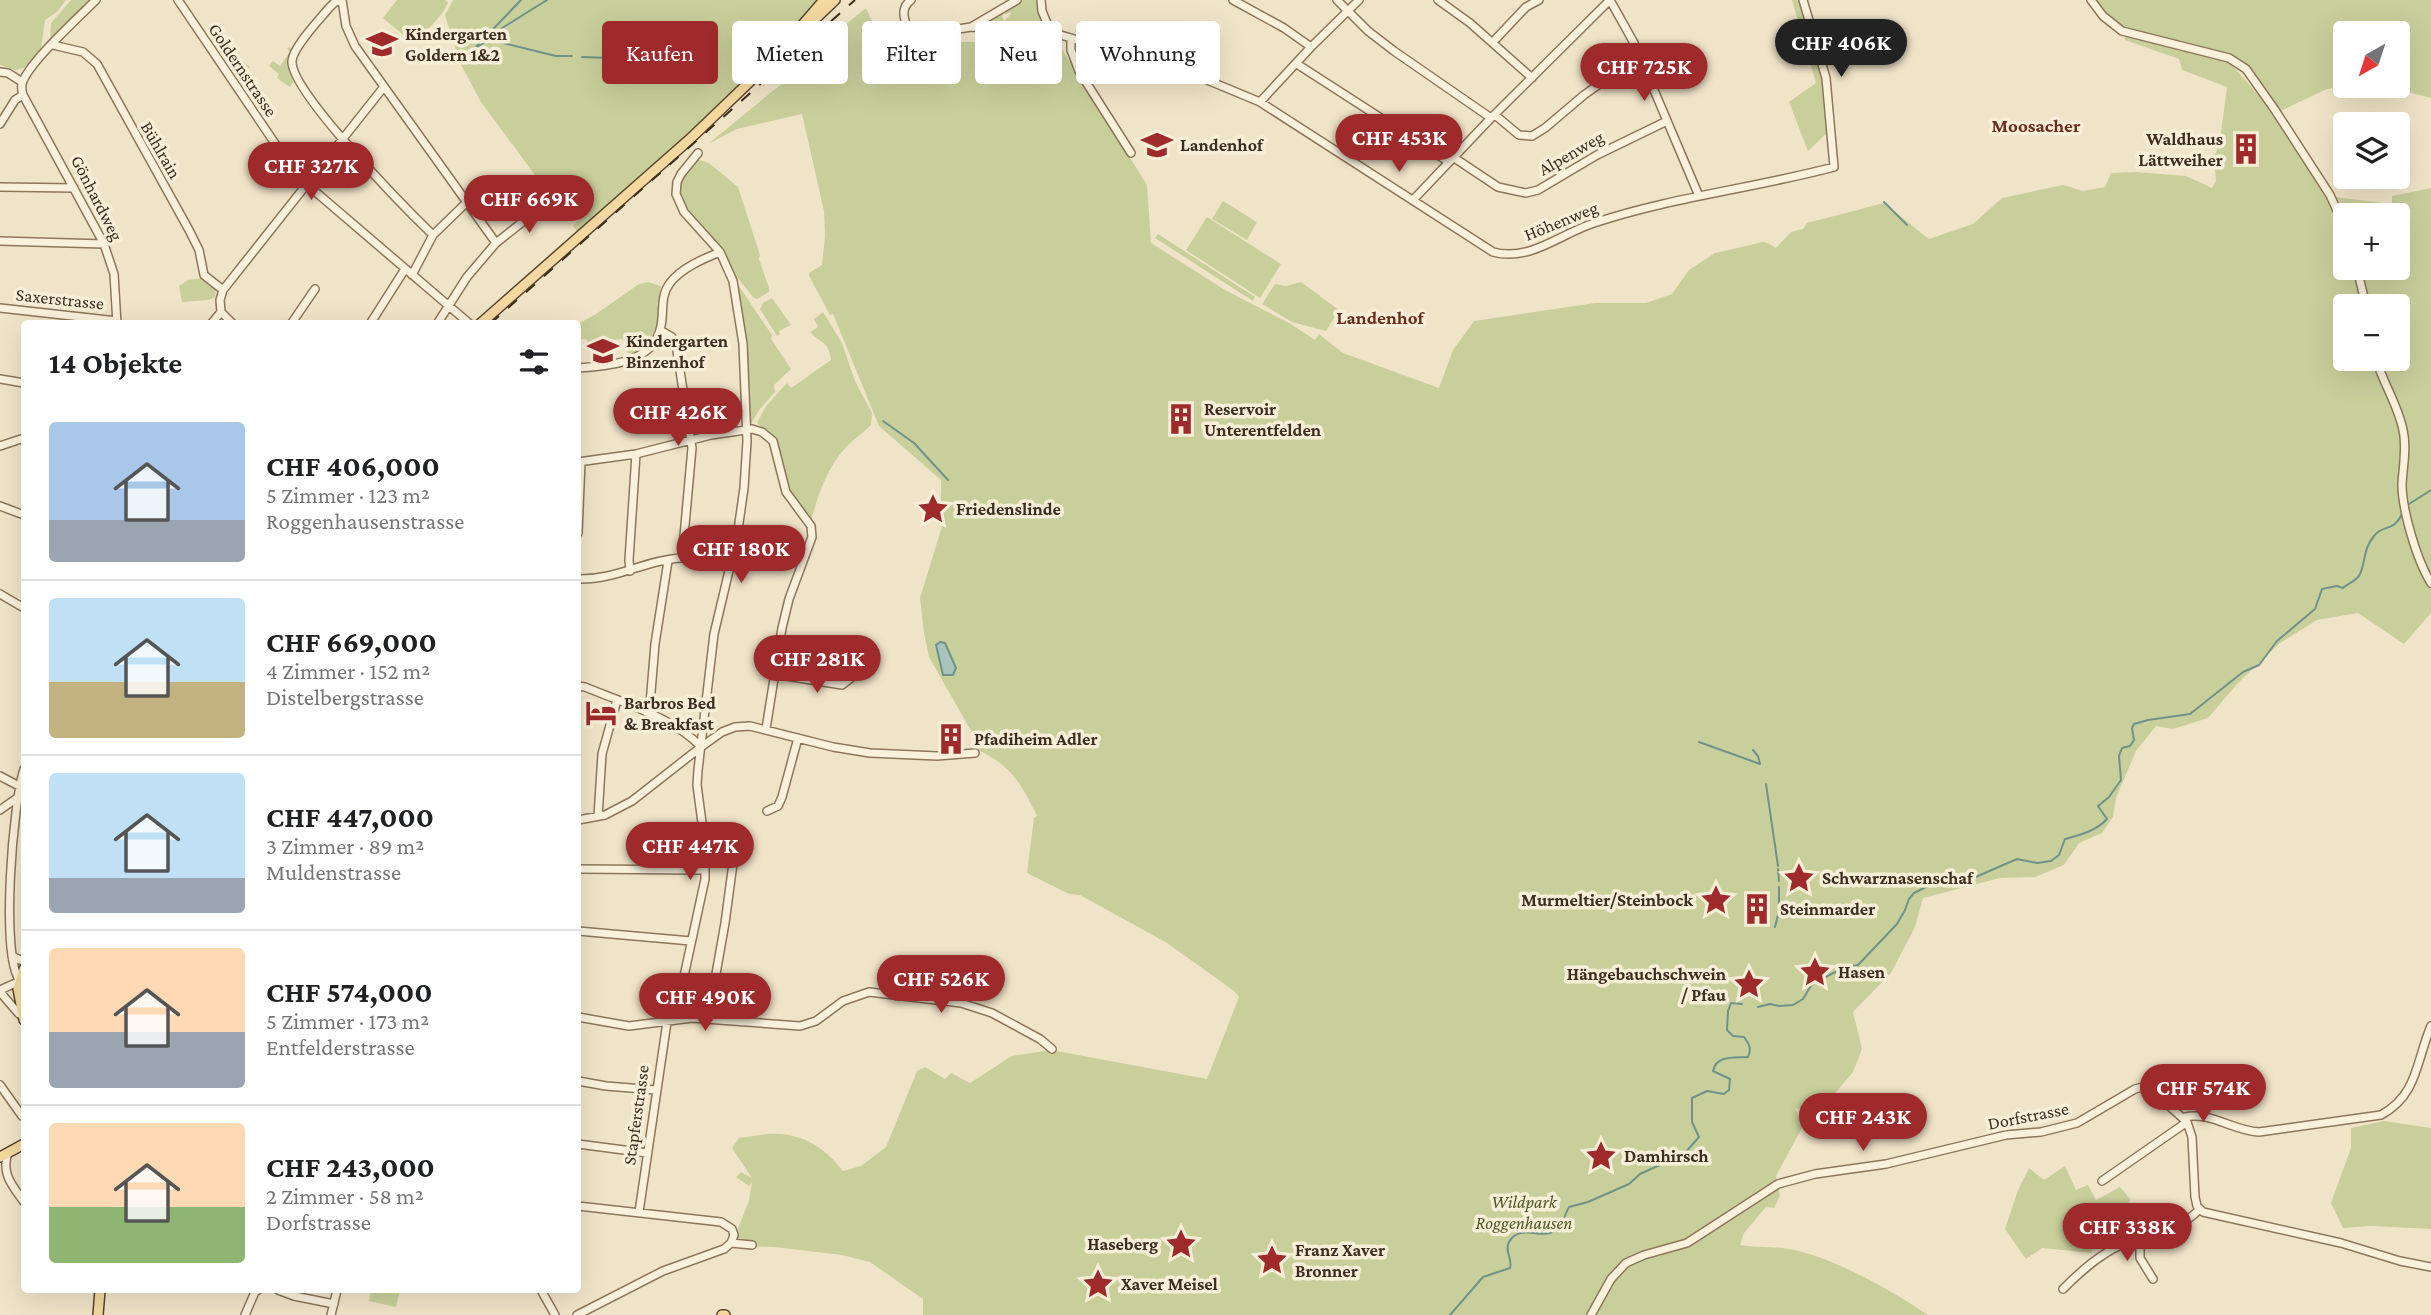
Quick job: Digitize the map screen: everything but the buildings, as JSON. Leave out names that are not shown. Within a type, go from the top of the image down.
[{"type":"main road","points":[[807,21],[824,0]]},
{"type":"main road","points":[[814,21],[835,0]]},
{"type":"main road","points":[[485,320],[690,139],[746,84]]},
{"type":"main road","points":[[21,978],[21,1005]]},
{"type":"main road","points":[[4,1154],[21,1146]]},
{"type":"main road","points":[[98,1315],[100,1293]]},
{"type":"street","points":[[0,124],[15,100],[23,95],[22,82],[96,0]]},
{"type":"street","name":"Goldernstrasse","points":[[178,0],[281,156],[306,186],[465,320]]},
{"type":"street","points":[[433,235],[342,139],[295,75],[292,64],[296,49],[335,2],[342,0],[351,40],[383,88],[496,243]]},
{"type":"street","points":[[906,21],[904,6],[911,0]]},
{"type":"street","points":[[961,28],[971,27],[1017,0]]},
{"type":"street","points":[[1041,0],[1046,21]]},
{"type":"street","points":[[1233,0],[1284,28],[1311,47]]},
{"type":"street","points":[[1337,0],[1368,31],[1394,51],[1519,135],[1532,136],[1545,128],[1584,95],[1640,55]]},
{"type":"street","points":[[1260,102],[1359,0]]},
{"type":"street","points":[[1438,0],[1532,78]]},
{"type":"street","points":[[1493,43],[1527,2],[1539,0]]},
{"type":"street","points":[[1413,200],[1610,0],[1640,55],[1699,196]]},
{"type":"street","name":"Höhenweg","points":[[1062,36],[1200,77],[1260,102],[1493,252],[1514,256],[1534,250],[1591,224],[1699,196],[1834,167],[1826,78],[1803,0]]},
{"type":"street","points":[[2091,0],[2103,16],[2122,31],[2229,58],[2246,69],[2334,203]]},
{"type":"street","name":"Höhenweg","points":[[971,27],[975,27]]},
{"type":"street","points":[[1071,38],[1071,50],[1079,71],[1131,153]]},
{"type":"street","name":"Bühlrain","points":[[53,45],[83,52],[97,64],[189,230],[199,250],[204,275],[223,290]]},
{"type":"street","name":"Alpenweg","points":[[1297,64],[1498,187],[1525,193],[1538,190],[1597,155],[1667,121]]},
{"type":"street","points":[[0,72],[8,73],[22,82]]},
{"type":"street","points":[[229,320],[221,312],[223,290],[383,88]]},
{"type":"street","name":"Gönhardweg","points":[[23,95],[104,244],[114,274],[117,320]]},
{"type":"street","points":[[676,1018],[705,878],[705,845],[697,785],[714,634],[731,565],[744,488],[747,430],[744,355],[733,281],[720,252],[684,212],[677,199],[677,182],[698,153]]},
{"type":"street","points":[[0,187],[74,188]]},
{"type":"street","points":[[412,275],[433,235],[466,203]]},
{"type":"street","points":[[440,320],[467,276],[496,243],[545,204]]},
{"type":"street","points":[[0,241],[104,244]]},
{"type":"street","points":[[581,368],[626,362],[647,349],[660,330],[664,295],[669,283],[692,265],[720,252]]},
{"type":"street","points":[[373,320],[405,270]]},
{"type":"street","points":[[294,320],[314,289]]},
{"type":"street","name":"Saxerstrasse","points":[[0,308],[100,320]]},
{"type":"street","points":[[214,320],[221,312]]},
{"type":"street","points":[[660,330],[672,338],[676,345],[692,448],[682,558]]},
{"type":"street","points":[[2381,371],[2396,403],[2404,433],[2402,487],[2420,557],[2431,583]]},
{"type":"street","points":[[0,379],[21,382]]},
{"type":"street","points":[[581,462],[636,454],[747,430],[762,432],[773,441],[786,492],[811,526],[812,537],[789,599],[766,729]]},
{"type":"street","points":[[0,446],[21,439]]},
{"type":"street","points":[[630,571],[636,454]]},
{"type":"street","points":[[0,506],[21,514]]},
{"type":"street","points":[[581,579],[595,580],[682,558],[731,565]]},
{"type":"street","points":[[646,712],[650,704],[655,644],[668,561]]},
{"type":"street","points":[[0,594],[21,606]]},
{"type":"street","points":[[774,674],[842,685],[851,678]]},
{"type":"street","points":[[581,687],[646,712],[681,730],[701,747]]},
{"type":"street","points":[[598,816],[602,754],[617,700]]},
{"type":"street","points":[[581,819],[605,815],[632,801],[722,732],[736,727],[766,729],[870,753],[937,756],[975,753]]},
{"type":"street","points":[[767,811],[778,806],[782,797],[798,738]]},
{"type":"street","points":[[0,776],[19,786]]},
{"type":"street","points":[[21,779],[10,903],[12,956],[20,981],[0,991],[21,1015]]},
{"type":"street","points":[[0,810],[18,798]]},
{"type":"street","points":[[708,1019],[739,838]]},
{"type":"street","points":[[581,869],[704,870]]},
{"type":"street","points":[[581,931],[691,941]]},
{"type":"street","points":[[12,956],[21,960]]},
{"type":"street","points":[[581,1018],[629,1026],[667,1022],[676,1018],[800,1026],[816,1021],[843,1001],[869,992],[961,1003],[982,1009],[1012,1023],[1052,1049]]},
{"type":"street","name":"Stapferstrasse","points":[[639,1212],[667,1022]]},
{"type":"street","points":[[2102,1181],[2186,1120],[2199,1115],[2248,1132],[2259,1132],[2381,1115],[2396,1105],[2414,1080],[2431,1026]]},
{"type":"street","points":[[581,1082],[656,1090]]},
{"type":"street","points":[[0,1085],[21,1115]]},
{"type":"street","name":"Dorfstrasse","points":[[1591,1315],[1611,1279],[1626,1263],[1686,1243],[1777,1184],[1815,1174],[1886,1164],[2006,1135],[2040,1132],[2077,1124],[2141,1086],[2151,1087],[2186,1120]]},
{"type":"street","points":[[5,1111],[14,1105]]},
{"type":"street","points":[[2186,1120],[2192,1137],[2195,1197],[2199,1210],[2208,1215],[2341,1243],[2400,1261],[2431,1267]]},
{"type":"street","points":[[581,1143],[647,1153]]},
{"type":"street","points":[[4,1154],[6,1178],[21,1198]]},
{"type":"street","points":[[577,1315],[663,1271],[724,1249],[731,1243],[734,1235],[732,1229],[721,1222],[581,1206]]},
{"type":"street","points":[[2063,1289],[2096,1260],[2122,1244],[2180,1226],[2199,1210]]},
{"type":"street","points":[[2140,1238],[2140,1258],[2153,1279]]},
{"type":"street","points":[[731,1243],[752,1245]]},
{"type":"street","points":[[245,1315],[255,1293]]},
{"type":"street","points":[[286,1293],[334,1304]]},
{"type":"street","points":[[331,1315],[336,1293]]},
{"type":"street","points":[[543,1293],[555,1315]]},
{"type":"green space","points":[[0,0],[66,0],[57,12],[45,20],[41,49],[24,68],[15,70],[0,65]]},
{"type":"green space","points":[[71,0],[89,0],[50,41],[51,23]]},
{"type":"green space","points":[[397,0],[445,0],[448,3],[414,44],[383,18]]},
{"type":"green space","points":[[453,0],[818,0],[800,21],[732,21],[732,84],[743,84],[577,231],[573,226],[586,211],[571,193],[560,201],[554,201],[481,102],[460,63],[445,15]]},
{"type":"green space","points":[[1022,0],[1037,0],[1043,21],[1006,21],[1011,14],[1005,14],[1004,11]]},
{"type":"green space","points":[[1792,0],[1801,0],[1823,75],[1829,131],[1808,151],[1789,102],[1816,83]]},
{"type":"green space","name":"Wildpark Roggenhausen","points":[[2091,0],[2431,0],[2431,98],[2410,93],[2410,21],[2333,21],[2333,88],[2274,114],[2326,196],[2384,203],[2333,203],[2333,280],[2410,280],[2410,203],[2392,203],[2392,196],[2431,188],[2431,613],[2404,644],[2358,613],[2317,620],[2280,643],[2237,684],[2208,718],[2173,729],[2156,726],[2136,751],[2116,798],[2113,817],[2102,833],[2079,843],[2064,865],[2035,877],[2000,878],[1923,898],[1915,927],[1891,973],[1853,1012],[1862,1049],[1853,1072],[1819,1112],[1795,1108],[1803,1126],[1776,1176],[1780,1196],[1774,1208],[1766,1207],[1744,1233],[1740,1245],[1789,1249],[1824,1259],[1880,1285],[1928,1315],[923,1315],[923,1299],[870,1262],[842,1255],[774,1247],[734,1246],[749,1201],[752,1182],[749,1186],[736,1177],[741,1172],[752,1178],[732,1148],[739,1138],[769,1134],[798,1137],[830,1156],[843,1171],[861,1166],[886,1147],[917,1071],[925,1067],[945,1079],[951,1073],[970,1083],[1012,1056],[1051,1050],[1207,1079],[1239,997],[1167,943],[1080,895],[1069,894],[1027,873],[1034,818],[1037,816],[1007,769],[978,750],[974,736],[929,657],[920,598],[943,523],[941,480],[879,426],[833,314],[830,315],[809,276],[809,273],[822,265],[824,211],[802,114],[737,129],[710,143],[782,84],[848,84],[848,23],[866,8],[872,21],[862,21],[862,84],[961,84],[961,42],[975,42],[975,84],[1062,84],[1062,49],[1076,72],[1076,84],[1084,84],[1147,185],[1151,243],[1225,290],[1291,324],[1315,340],[1319,334],[1343,353],[1439,388],[1453,350],[1474,321],[1595,303],[1646,303],[1672,294],[1689,270],[1715,253],[1763,242],[1776,248],[1791,232],[1803,229],[1807,223],[1884,203],[1929,239],[1973,224],[2002,198],[2063,185],[2083,191],[2105,187],[2111,173],[2186,176],[2212,188],[2216,181],[2214,158],[2220,140],[2227,87],[2182,70],[2179,59],[2125,40],[2124,32],[2223,55],[2267,105],[2231,54],[2117,28]]},
{"type":"green space","points":[[1003,12],[1004,21],[988,21]]},
{"type":"green space","points":[[219,42],[250,67],[241,78],[227,56],[215,47]]},
{"type":"green space","points":[[287,48],[292,50],[290,69],[295,80],[290,87],[277,78],[279,74],[269,66],[273,61],[280,66],[290,52]]},
{"type":"green space","points":[[695,161],[709,163],[738,187],[769,288],[769,292],[757,299],[732,271],[713,237],[684,207],[679,194],[682,178]]},
{"type":"green space","points":[[1223,201],[1257,222],[1247,240],[1212,219]]},
{"type":"green space","points":[[1207,217],[1281,264],[1260,298],[1186,250]]},
{"type":"green space","points":[[1158,234],[1255,297],[1253,301],[1155,238]]},
{"type":"green space","points":[[203,278],[216,289],[215,297],[182,302],[179,286],[188,280]]},
{"type":"green space","points":[[648,282],[661,286],[657,323],[647,343],[628,357],[627,339],[608,340],[587,346],[587,339],[581,339],[581,322],[639,284]]},
{"type":"green space","points":[[736,282],[772,335],[771,339],[791,369],[774,385],[775,392],[751,424]]},
{"type":"green space","points":[[1301,282],[1339,310],[1326,331],[1292,322],[1262,304],[1275,284],[1286,286]]},
{"type":"green space","points":[[772,298],[791,325],[779,331],[777,336],[760,309],[763,303]]},
{"type":"green space","points":[[823,312],[842,343],[855,381],[872,413],[871,425],[846,447],[828,473],[811,521],[791,497],[774,439],[757,423],[766,406],[787,383],[791,388],[831,360],[826,346],[810,332],[818,327],[814,319]]},
{"type":"green space","points":[[2384,1121],[2431,1128],[2431,1229],[2371,1226],[2343,1228],[2331,1203],[2351,1148],[2351,1128]]},
{"type":"green space","points":[[2065,1166],[2076,1190],[2088,1185],[2096,1200],[2120,1187],[2131,1200],[2116,1217],[2094,1233],[2092,1253],[2042,1248],[2026,1259],[2005,1229],[2018,1190],[2029,1168],[2044,1180]]},
{"type":"green space","points":[[370,1293],[399,1293],[396,1307],[369,1301]]},
{"type":"water","points":[[945,643],[956,668],[953,675],[943,675],[936,645]]},
{"type":"waterway","points":[[473,50],[521,0]]},
{"type":"waterway","points":[[470,54],[499,30],[547,0]]},
{"type":"waterway","points":[[491,40],[556,56],[572,56]]},
{"type":"waterway","points":[[464,61],[470,54]]},
{"type":"waterway","points":[[582,57],[602,58]]},
{"type":"waterway","points":[[1884,202],[1907,225]]},
{"type":"waterway","points":[[883,421],[914,443],[948,480]]},
{"type":"waterway","points":[[2409,504],[2431,490]]},
{"type":"waterway","points":[[1758,1007],[1770,1004],[1793,1005],[1803,999],[1812,984],[1843,968],[1858,965],[1897,924],[1914,893],[1934,883],[1964,882],[2017,859],[2037,863],[2051,861],[2059,855],[2065,839],[2098,827],[2107,819],[2098,806],[2109,797],[2121,780],[2119,756],[2122,748],[2130,746],[2134,740],[2134,724],[2190,714],[2243,672],[2259,665],[2277,641],[2315,609],[2322,589],[2337,586],[2343,588],[2357,578],[2370,541],[2378,532],[2396,523],[2403,512]]},
{"type":"waterway","points":[[1699,742],[1760,764]]},
{"type":"waterway","points":[[1753,750],[1760,764]]},
{"type":"waterway","points":[[1766,784],[1778,866]]},
{"type":"waterway","points":[[1778,869],[1779,881]]},
{"type":"waterway","points":[[1775,927],[1779,911],[1779,887]]},
{"type":"waterway","points":[[1450,1315],[1483,1277],[1510,1268],[1508,1245],[1514,1236],[1555,1231],[1569,1207],[1588,1202],[1629,1184],[1640,1174],[1684,1154],[1699,1137],[1692,1122],[1692,1098],[1707,1091],[1724,1094],[1729,1090],[1730,1079],[1713,1071],[1715,1066],[1726,1058],[1748,1057],[1750,1051],[1744,1037],[1733,1036],[1727,1030],[1731,1003],[1742,1004]]},
{"type":"railway","points":[[495,320],[855,0]]},
{"type":"place","name":"Kindergarten Goldern 1&2","points":[[382,44]]},
{"type":"place","name":"Landenhof","points":[[1157,145]]},
{"type":"place","name":"Waldhaus Lättweiher","points":[[2246,149]]},
{"type":"place","name":"Kindergarten Binzenhof","points":[[603,351]]},
{"type":"place","name":"Reservoir Unterentfelden","points":[[1181,419]]},
{"type":"place","name":"Friedenslinde","points":[[933,509]]},
{"type":"place","name":"Barbros Bed & Breakfast","points":[[601,713]]},
{"type":"place","name":"Pfadiheim Adler","points":[[951,739]]},
{"type":"place","name":"Schwarznasenschaf","points":[[1799,878]]},
{"type":"place","name":"Murmeltier/Steinbock","points":[[1716,900]]},
{"type":"place","name":"Steinmarder","points":[[1757,909]]},
{"type":"place","name":"Hasen","points":[[1815,972]]},
{"type":"place","name":"Hängebauchschwein / Pfau","points":[[1749,984]]},
{"type":"place","name":"Damhirsch","points":[[1601,1156]]},
{"type":"place","name":"Haseberg","points":[[1181,1244]]},
{"type":"place","name":"Franz Xaver Bronner","points":[[1272,1260]]},
{"type":"place","name":"Xaver Meisel","points":[[1098,1284]]},
{"type":"district","name":"Moosacher","points":[[2036,125]]},
{"type":"district","name":"Landenhof","points":[[1380,317]]}]
